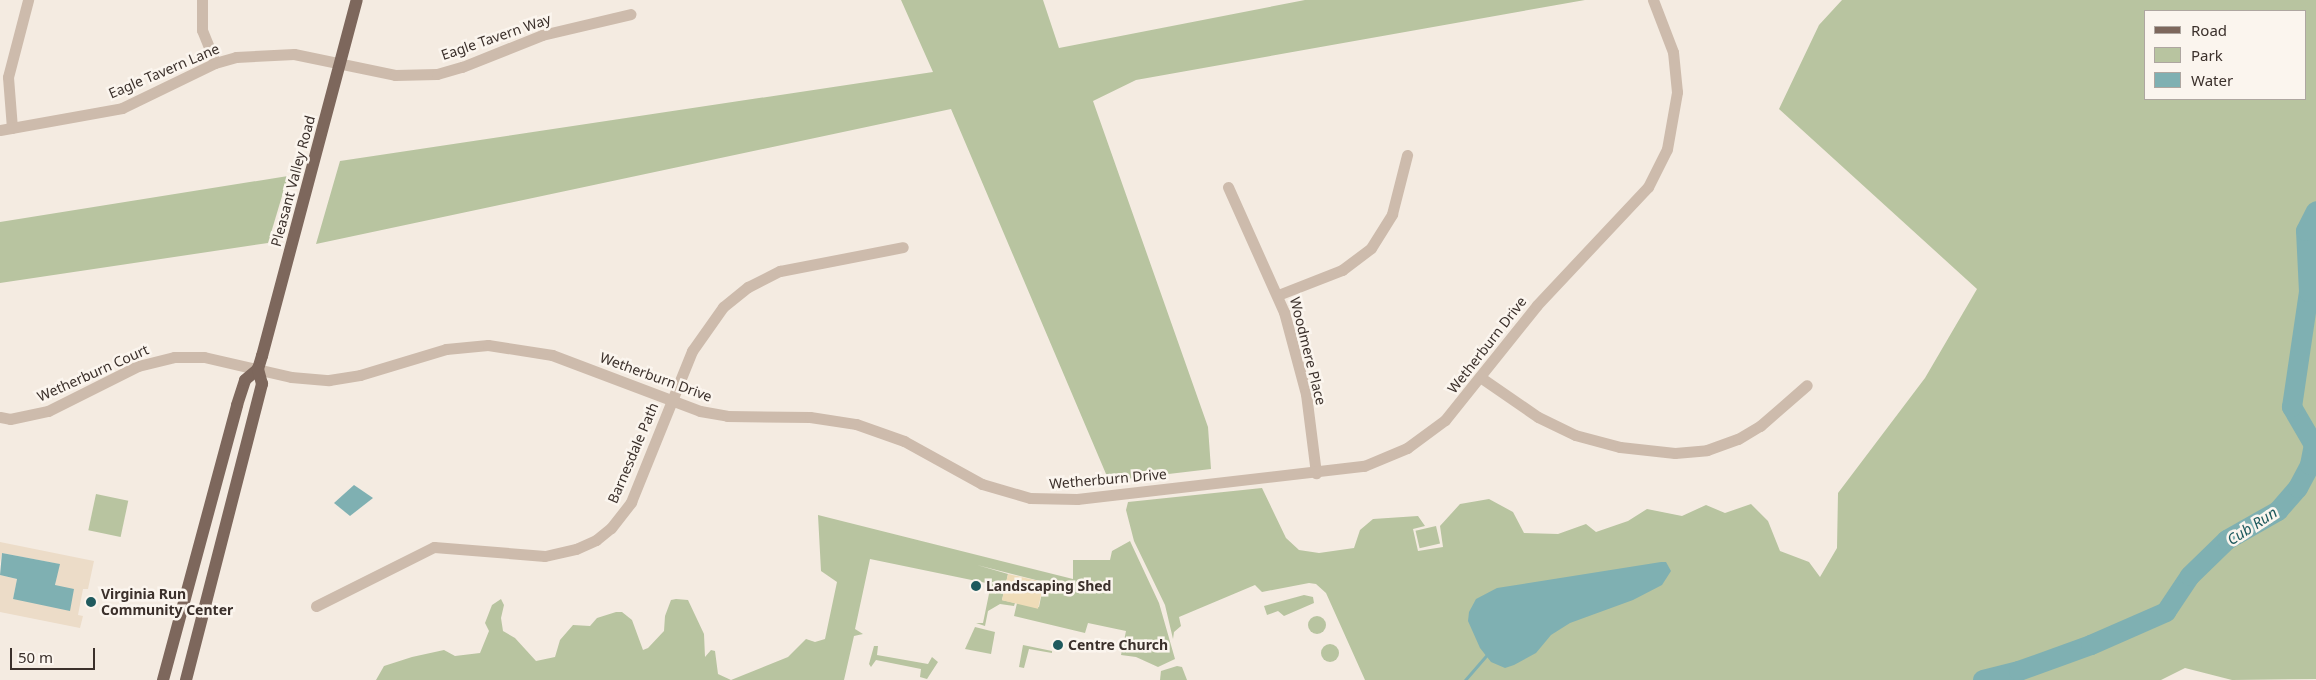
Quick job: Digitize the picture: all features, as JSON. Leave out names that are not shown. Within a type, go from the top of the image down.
[{"type":"main road","name":"Pleasant Valley Road","points":[[186,680],[262,384],[258,369],[357,0]]},
{"type":"main road","name":"Pleasant Valley Road","points":[[163,680],[238,405],[246,380],[258,369]]},
{"type":"street","points":[[12,128],[8,77],[28,0]]},
{"type":"street","points":[[202,0],[202,30],[215,64]]},
{"type":"street","name":"Wetherburn Drive","points":[[258,369],[291,377],[329,380],[360,375],[446,349],[510,346],[552,355],[672,400],[727,416],[810,417],[856,424],[904,441],[982,484],[1036,499],[1077,498],[1316,473],[1364,466],[1407,448],[1445,420],[1537,305],[1636,203],[1659,168],[1672,130],[1677,92],[1672,52],[1653,0]]},
{"type":"street","name":"Eagle Tavern Way","points":[[340,62],[395,75],[437,74],[462,67],[542,35],[631,14]]},
{"type":"street","name":"Eagle Tavern Lane","points":[[0,130],[122,108],[215,64],[236,57],[278,53],[340,62]]},
{"type":"street","points":[[1278,295],[1342,270],[1371,248],[1392,214],[1406,155]]},
{"type":"street","name":"Woodmere Place","points":[[1228,187],[1278,295],[1306,394],[1316,473]]},
{"type":"street","name":"Barnesdale Path","points":[[316,606],[434,547],[545,556],[576,549],[596,540],[611,528],[631,502],[672,400],[703,331],[723,306],[748,287],[793,266],[903,247]]},
{"type":"street","name":"Wetherburn Court","points":[[0,417],[10,419],[48,410],[138,366],[165,358],[204,357],[258,369]]},
{"type":"street","points":[[1480,377],[1538,417],[1575,435],[1620,447],[1675,453],[1707,450],[1738,439],[1760,426],[1807,385]]},
{"type":"green space","points":[[901,0],[1043,0],[1059,48],[1305,0],[1585,0],[1136,80],[1093,101],[1208,427],[1211,469],[1109,481],[951,109],[316,244],[340,161],[933,72]]},
{"type":"green space","points":[[1842,0],[2316,0],[2316,679],[2232,680],[2185,668],[2161,680],[1365,680],[1326,593],[1316,584],[1309,583],[1262,592],[1255,585],[1179,617],[1181,626],[1174,632],[1173,639],[1165,605],[1134,541],[1126,510],[1128,502],[1262,488],[1286,538],[1299,550],[1319,553],[1354,548],[1360,530],[1373,519],[1418,516],[1425,526],[1413,529],[1418,551],[1443,547],[1440,526],[1460,504],[1489,499],[1513,512],[1524,533],[1558,534],[1586,524],[1596,532],[1628,521],[1647,509],[1682,516],[1706,505],[1725,513],[1751,504],[1768,521],[1780,551],[1809,562],[1820,577],[1837,548],[1838,493],[1925,378],[1977,289],[1779,109],[1819,25]]},
{"type":"green space","points":[[288,176],[268,243],[0,283],[0,222]]},
{"type":"green space","points":[[96,494],[128,501],[121,537],[88,530]]},
{"type":"green space","points":[[818,515],[1073,579],[1073,560],[1110,560],[1112,551],[1130,541],[1159,603],[1175,659],[1158,667],[1136,657],[1121,655],[1126,631],[1088,623],[1085,633],[1014,616],[1017,603],[1039,607],[1044,582],[977,565],[1008,574],[1002,600],[1015,603],[1014,606],[1000,604],[988,611],[985,626],[976,623],[983,623],[991,584],[870,559],[855,629],[863,634],[854,636],[844,680],[731,680],[788,657],[806,639],[815,642],[825,639],[837,582],[821,571]]},
{"type":"green space","points":[[1436,526],[1440,544],[1420,548],[1416,531]]},
{"type":"green space","points":[[1304,595],[1313,597],[1314,603],[1284,616],[1278,611],[1267,615],[1264,606]]},
{"type":"green space","points":[[501,599],[504,605],[501,618],[503,631],[515,638],[536,661],[555,657],[560,640],[573,625],[590,626],[597,618],[616,612],[622,612],[632,620],[643,650],[648,648],[664,631],[665,616],[671,600],[676,599],[688,600],[704,634],[705,657],[711,650],[715,651],[718,674],[731,680],[376,680],[384,666],[412,657],[444,650],[455,656],[480,653],[489,631],[485,623],[492,605]]},
{"type":"green space","points":[[1317,616],[1323,619],[1326,625],[1323,631],[1317,634],[1311,631],[1308,625],[1311,619]]},
{"type":"green space","points":[[975,627],[995,632],[991,654],[965,649]]},
{"type":"green space","points":[[1330,644],[1336,647],[1339,653],[1336,659],[1330,662],[1324,659],[1321,653],[1324,647]]},
{"type":"green space","points":[[1023,645],[1052,651],[1052,653],[1029,649],[1024,668],[1019,667]]},
{"type":"green space","points":[[874,646],[878,646],[877,655],[928,664],[932,657],[938,662],[927,679],[920,677],[921,669],[876,660],[871,667],[869,664]]},
{"type":"green space","points":[[1177,666],[1182,667],[1187,680],[1160,680],[1161,671]]},
{"type":"sand","points":[[1008,574],[1044,582],[1038,609],[1002,600]]},
{"type":"shaded area","points":[[0,542],[94,561],[88,589],[83,589],[78,615],[83,616],[80,628],[0,612],[0,575],[17,579],[13,599],[74,590],[55,586],[59,564],[2,553],[0,563]]},
{"type":"water","points":[[354,485],[373,498],[350,516],[334,503]]},
{"type":"water","points":[[2,553],[60,564],[55,585],[74,589],[70,611],[13,599],[17,579],[0,575]]},
{"type":"water","points":[[1666,562],[1671,571],[1662,585],[1633,600],[1570,623],[1551,635],[1536,653],[1505,668],[1491,662],[1480,648],[1468,621],[1469,612],[1476,599],[1497,588]]},
{"type":"waterway","name":"Cub Run","points":[[1983,680],[2019,671],[2091,645],[2166,612],[2190,576],[2227,540],[2278,511],[2298,488],[2310,465],[2314,445],[2292,407],[2309,292],[2306,231],[2316,211]]},
{"type":"waterway","points":[[1465,680],[1486,656]]},
{"type":"place","name":"Landscaping Shed","points":[[976,586]]},
{"type":"place","name":"Virginia Run Community Center","points":[[91,602]]},
{"type":"place","name":"Centre Church","points":[[1058,645]]}]
